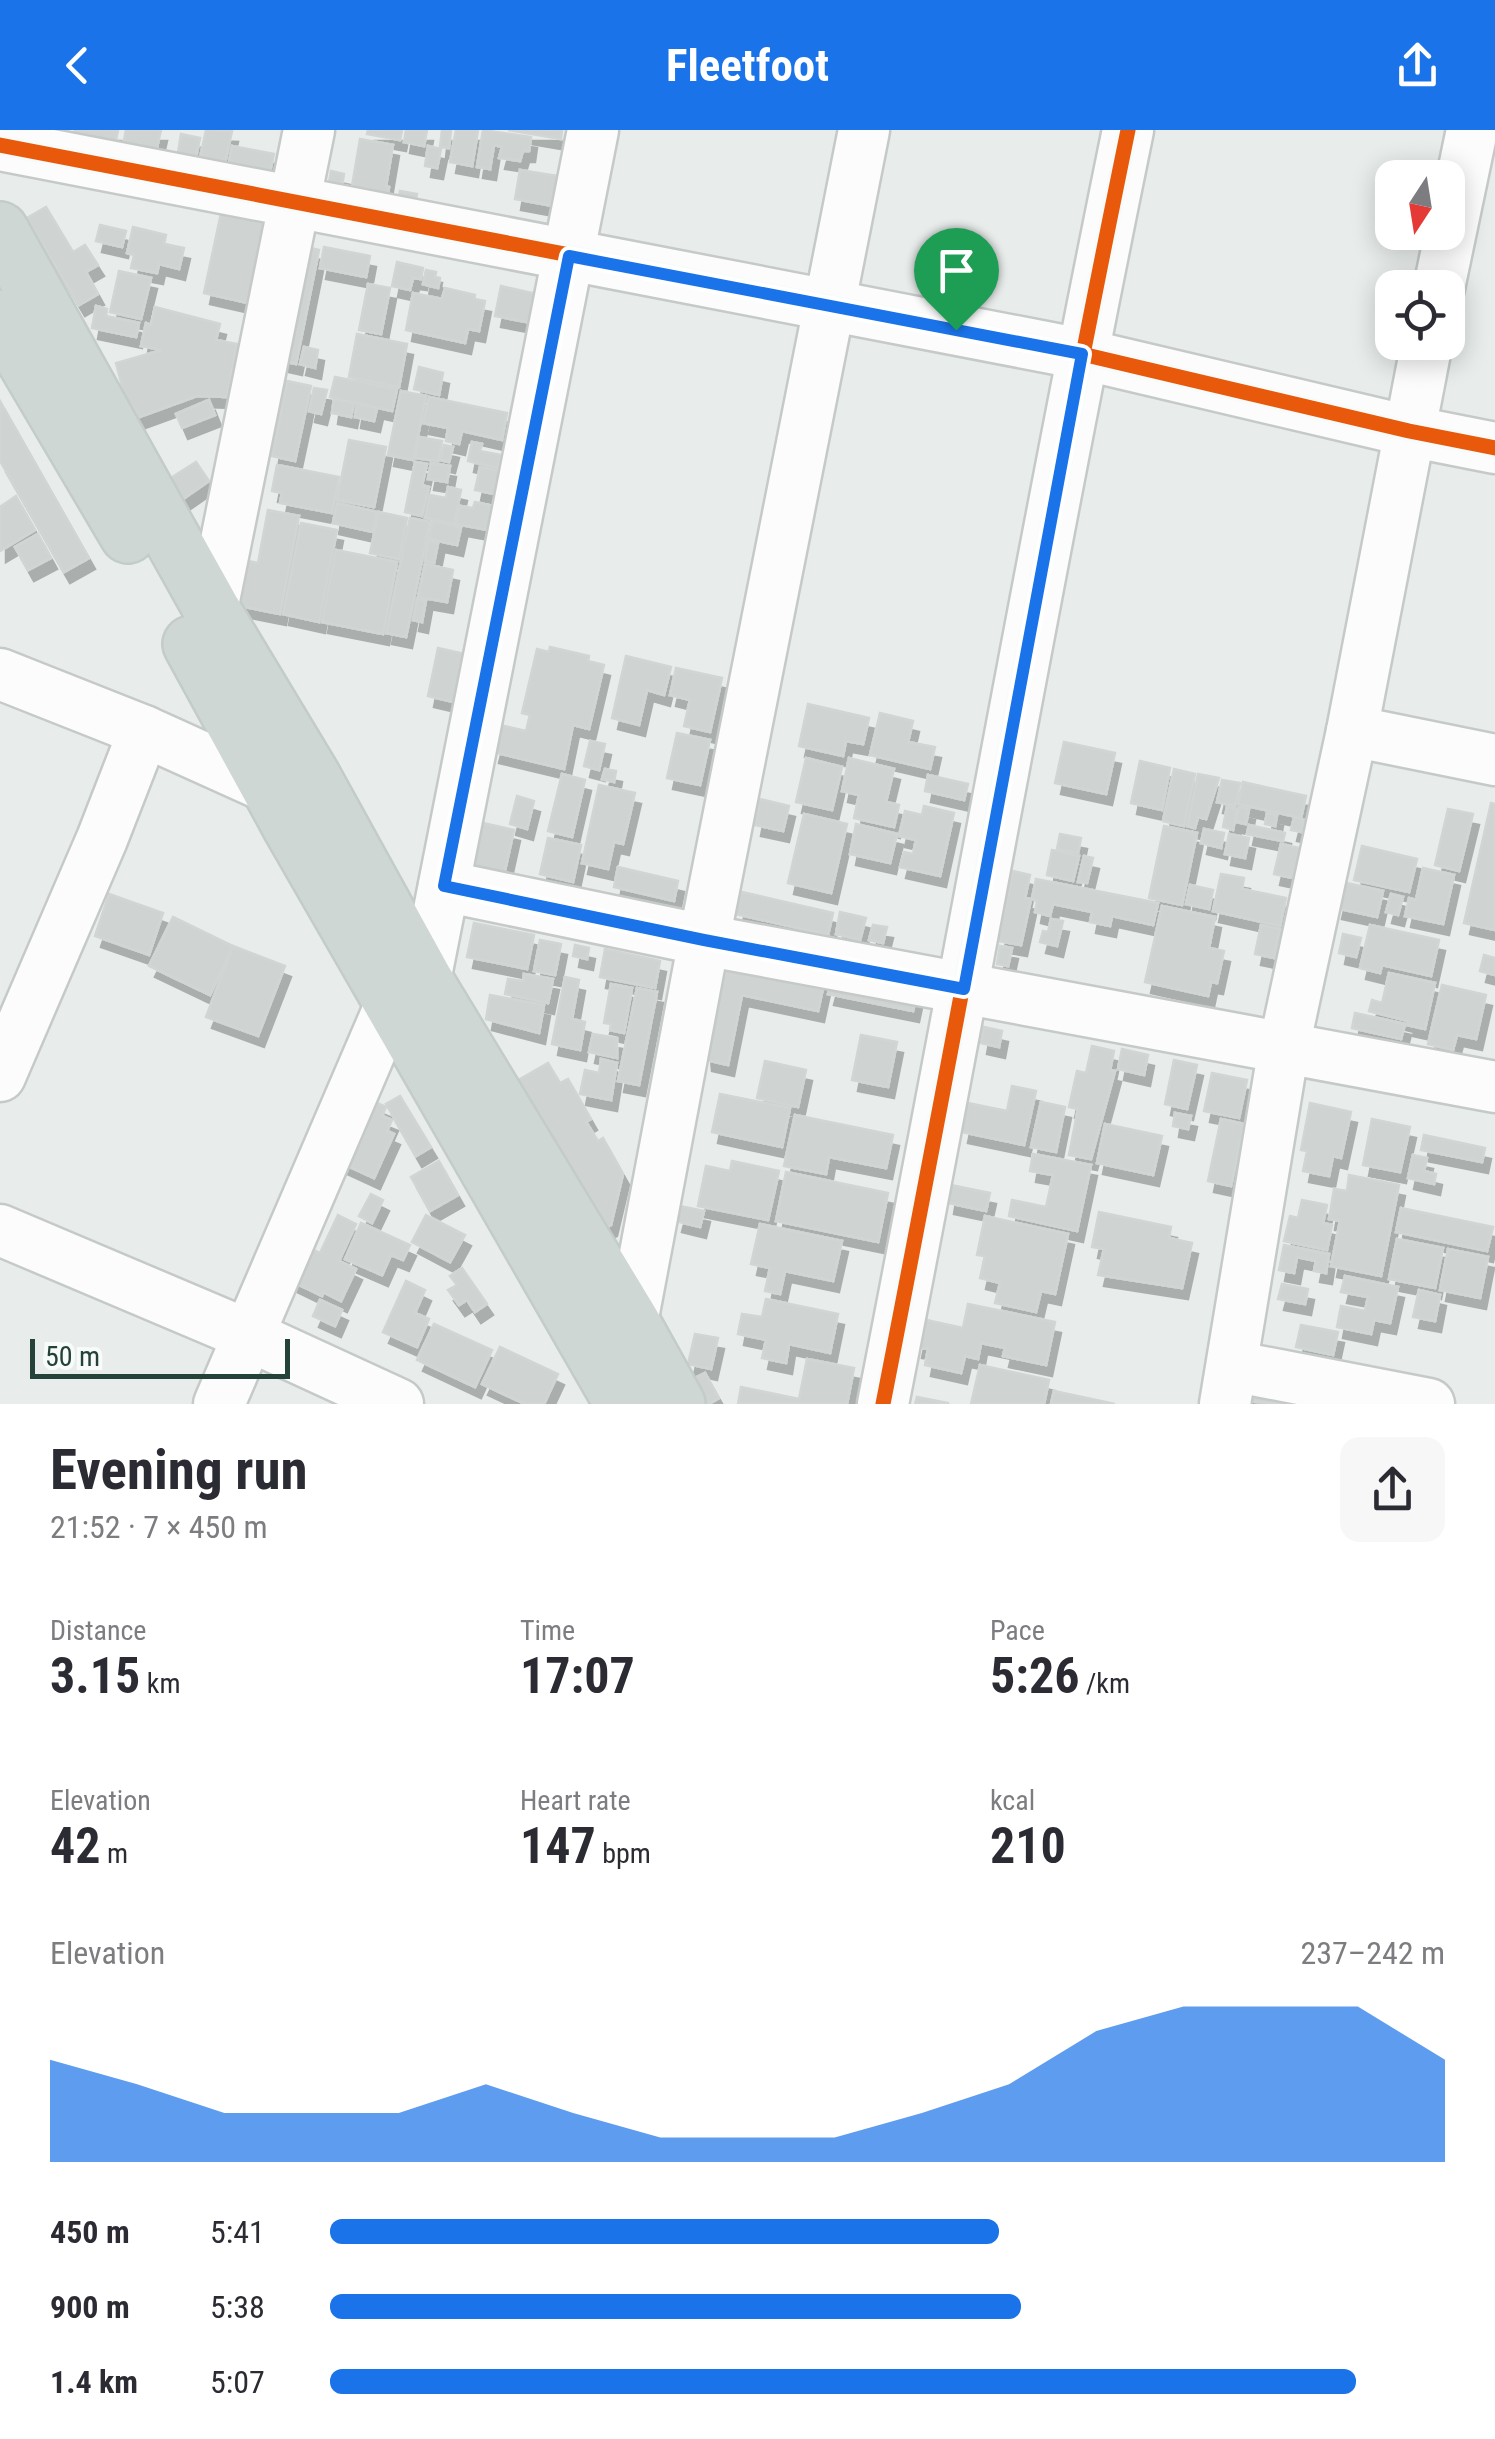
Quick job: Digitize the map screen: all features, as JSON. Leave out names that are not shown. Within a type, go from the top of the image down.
[{"type":"main road","points":[[0,230],[212,610],[312,776],[408,991],[623,1404]]},
{"type":"main road","points":[[0,318],[176,617],[270,788],[632,1323],[676,1404]]},
{"type":"street","points":[[212,610],[309,130]]},
{"type":"street","points":[[219,1404],[408,991],[444,886],[593,130]]},
{"type":"street","points":[[632,1323],[864,130]]},
{"type":"street","points":[[883,1404],[1128,130]]},
{"type":"street","points":[[1443,270],[1472,130]]},
{"type":"street","points":[[0,146],[1082,354],[1495,448]]},
{"type":"street","points":[[1424,360],[1352,731],[1284,1047],[1229,1385],[1429,1404]]},
{"type":"street","points":[[0,674],[144,731],[270,788]]},
{"type":"street","points":[[0,1076],[144,731]]},
{"type":"street","points":[[1352,731],[1495,760]]},
{"type":"street","points":[[444,886],[704,940],[1495,1087]]},
{"type":"street","points":[[0,1230],[398,1404]]},
{"type":"building","points":[[75,130],[118,130],[115,145],[73,136]]},
{"type":"building","points":[[126,130],[161,130],[156,152],[123,145]]},
{"type":"building","points":[[206,130],[232,131],[224,168],[199,163]]},
{"type":"building","points":[[368,130],[402,130],[400,140],[367,134]]},
{"type":"building","points":[[406,130],[427,130],[424,146],[404,142]]},
{"type":"building","points":[[442,130],[451,130],[449,148],[440,147]]},
{"type":"building","points":[[456,130],[478,130],[472,166],[450,162]]},
{"type":"building","points":[[483,130],[531,137],[529,151],[523,151],[520,161],[499,158],[502,147],[494,145],[490,169],[477,167]]},
{"type":"building","points":[[508,130],[562,130],[561,139]]},
{"type":"building","points":[[181,134],[200,138],[196,157],[178,153]]},
{"type":"building","points":[[360,139],[393,145],[387,199],[351,192]]},
{"type":"building","points":[[232,146],[274,154],[269,176],[228,168]]},
{"type":"building","points":[[428,146],[441,149],[437,168],[425,166]]},
{"type":"building","points":[[520,170],[558,176],[553,206],[515,199]]},
{"type":"building","points":[[331,171],[344,174],[341,191],[328,189]]},
{"type":"building","points":[[400,191],[417,194],[415,204],[398,201]]},
{"type":"building","points":[[46,207],[73,252],[85,245],[98,265],[86,272],[98,294],[79,305],[27,218]]},
{"type":"building","points":[[221,213],[266,224],[248,303],[204,293]]},
{"type":"building","points":[[100,225],[126,231],[122,247],[96,241]]},
{"type":"building","points":[[133,227],[166,235],[164,244],[184,248],[179,269],[159,264],[157,273],[131,268],[134,255],[127,253]]},
{"type":"building","points":[[298,245],[319,250],[296,364],[274,359]]},
{"type":"building","points":[[324,247],[370,256],[366,277],[320,268]]},
{"type":"building","points":[[397,262],[423,268],[421,279],[413,278],[410,290],[392,286]]},
{"type":"building","points":[[426,270],[436,272],[435,277],[440,278],[438,288],[423,284]]},
{"type":"building","points":[[119,271],[151,278],[141,319],[110,312]]},
{"type":"building","points":[[368,284],[390,288],[381,334],[359,330]]},
{"type":"building","points":[[501,286],[554,298],[548,326],[495,316]]},
{"type":"building","points":[[445,288],[485,301],[479,331],[468,329],[465,343],[406,330],[413,293],[442,299]]},
{"type":"building","points":[[96,306],[107,309],[106,316],[139,323],[136,337],[92,328]]},
{"type":"building","points":[[155,307],[220,324],[216,340],[237,344],[227,397],[197,396],[137,418],[133,406],[128,409],[116,363],[162,350],[141,346],[146,323],[151,325]]},
{"type":"building","points":[[357,334],[407,344],[399,387],[349,377]]},
{"type":"building","points":[[304,347],[318,350],[315,368],[300,364]]},
{"type":"building","points":[[419,367],[443,373],[439,395],[414,389]]},
{"type":"building","points":[[335,377],[397,389],[392,411],[330,397]]},
{"type":"building","points":[[287,381],[311,386],[295,461],[272,456]]},
{"type":"building","points":[[314,388],[327,390],[321,414],[309,411]]},
{"type":"building","points":[[401,391],[426,396],[413,460],[388,455]]},
{"type":"building","points":[[429,397],[507,413],[502,440],[462,431],[459,444],[446,441],[448,428],[423,423]]},
{"type":"building","points":[[334,399],[354,403],[351,417],[332,413]]},
{"type":"building","points":[[209,400],[215,415],[182,428],[176,414]]},
{"type":"building","points":[[0,401],[89,558],[64,572],[0,461]]},
{"type":"building","points":[[357,404],[377,408],[374,421],[355,417]]},
{"type":"building","points":[[419,437],[442,441],[438,461],[415,458]]},
{"type":"building","points":[[349,440],[386,447],[374,507],[337,500]]},
{"type":"building","points":[[472,442],[482,444],[480,451],[501,455],[498,468],[468,461]]},
{"type":"building","points":[[444,445],[453,447],[449,462],[440,460]]},
{"type":"building","points":[[196,462],[209,481],[183,499],[169,479]]},
{"type":"building","points":[[415,462],[427,464],[422,485],[429,487],[422,516],[405,512]]},
{"type":"building","points":[[431,463],[450,466],[447,482],[428,479]]},
{"type":"building","points":[[277,465],[339,477],[332,513],[280,503],[282,493],[272,491]]},
{"type":"building","points":[[480,467],[501,471],[495,494],[475,490]]},
{"type":"building","points":[[448,487],[461,490],[454,524],[425,518],[430,495],[446,498]]},
{"type":"building","points":[[16,496],[35,530],[0,551],[0,507]]},
{"type":"building","points":[[475,502],[493,506],[488,530],[456,524],[460,506],[473,508]]},
{"type":"building","points":[[337,503],[377,512],[373,532],[333,523]]},
{"type":"building","points":[[268,510],[299,516],[280,614],[240,606],[248,561],[258,563]]},
{"type":"building","points":[[379,512],[407,518],[399,559],[370,553]]},
{"type":"building","points":[[410,518],[430,522],[406,637],[386,633]]},
{"type":"building","points":[[433,521],[461,527],[457,545],[429,539]]},
{"type":"building","points":[[301,523],[337,530],[319,622],[283,614]]},
{"type":"building","points":[[38,534],[51,558],[28,570],[15,547]]},
{"type":"building","points":[[428,541],[438,543],[434,563],[425,561]]},
{"type":"building","points":[[336,550],[397,562],[383,634],[322,622]]},
{"type":"building","points":[[425,564],[453,570],[447,602],[418,597]]},
{"type":"building","points":[[417,599],[426,600],[422,622],[413,620]]},
{"type":"building","points":[[550,647],[589,656],[588,661],[604,665],[589,729],[573,725],[564,769],[493,752],[500,725],[526,731],[530,715],[522,713],[537,649],[549,652]]},
{"type":"building","points":[[438,648],[469,655],[458,703],[428,696]]},
{"type":"building","points":[[626,656],[671,667],[664,695],[647,690],[639,725],[612,718]]},
{"type":"building","points":[[676,668],[722,678],[710,732],[684,726],[690,700],[670,695]]},
{"type":"building","points":[[808,704],[869,718],[863,744],[846,741],[843,756],[799,746]]},
{"type":"building","points":[[880,713],[913,721],[908,742],[935,747],[930,769],[870,755]]},
{"type":"building","points":[[677,733],[710,740],[700,785],[667,778]]},
{"type":"building","points":[[590,741],[605,744],[599,770],[584,766]]},
{"type":"building","points":[[1064,742],[1115,753],[1106,794],[1055,783]]},
{"type":"building","points":[[806,758],[842,767],[832,810],[796,802]]},
{"type":"building","points":[[849,758],[894,769],[886,802],[899,805],[894,827],[854,818],[859,795],[842,791]]},
{"type":"building","points":[[1140,761],[1170,768],[1162,810],[1131,803]]},
{"type":"building","points":[[605,769],[616,771],[614,782],[602,779]]},
{"type":"building","points":[[1174,769],[1195,774],[1184,826],[1163,821]]},
{"type":"building","points":[[562,774],[585,780],[572,837],[548,831]]},
{"type":"building","points":[[1198,774],[1219,778],[1206,819],[1198,817],[1195,828],[1187,826]]},
{"type":"building","points":[[928,775],[968,784],[964,800],[925,791]]},
{"type":"building","points":[[1222,780],[1240,783],[1235,806],[1217,802]]},
{"type":"building","points":[[1243,782],[1306,796],[1301,818],[1238,804]]},
{"type":"building","points":[[599,785],[635,793],[623,844],[614,842],[608,869],[582,863]]},
{"type":"building","points":[[517,796],[534,801],[527,829],[510,824]]},
{"type":"building","points":[[760,799],[789,806],[783,831],[755,825]]},
{"type":"building","points":[[1491,803],[1495,804],[1495,930],[1464,923]]},
{"type":"building","points":[[924,806],[954,813],[940,876],[900,867],[904,852],[913,854],[916,840],[899,836],[905,811],[922,815]]},
{"type":"building","points":[[1227,807],[1237,809],[1233,830],[1223,827]]},
{"type":"building","points":[[1239,807],[1249,809],[1246,824],[1236,822]]},
{"type":"building","points":[[1448,809],[1473,814],[1459,871],[1435,865]]},
{"type":"building","points":[[1267,813],[1277,815],[1275,826],[1265,824]]},
{"type":"building","points":[[804,814],[847,824],[831,893],[788,883]]},
{"type":"building","points":[[1294,818],[1304,820],[1302,832],[1291,830]]},
{"type":"building","points":[[483,823],[514,830],[502,884],[470,877]]},
{"type":"building","points":[[856,824],[897,834],[890,863],[850,854]]},
{"type":"building","points":[[1249,825],[1285,833],[1283,841],[1247,834]]},
{"type":"building","points":[[1164,826],[1197,833],[1182,905],[1149,898]]},
{"type":"building","points":[[1204,829],[1224,833],[1221,848],[1201,843]]},
{"type":"building","points":[[1060,834],[1081,838],[1078,853],[1057,849]]},
{"type":"building","points":[[1229,834],[1249,838],[1245,858],[1225,854]]},
{"type":"building","points":[[548,838],[581,845],[573,882],[540,874]]},
{"type":"building","points":[[1281,844],[1299,848],[1293,878],[1274,874]]},
{"type":"building","points":[[1362,846],[1417,859],[1409,892],[1354,880]]},
{"type":"building","points":[[1052,850],[1079,856],[1073,881],[1047,875]]},
{"type":"building","points":[[1084,856],[1093,858],[1087,883],[1078,882]]},
{"type":"building","points":[[618,867],[678,881],[674,901],[614,887]]},
{"type":"building","points":[[1423,868],[1454,875],[1443,924],[1405,916],[1409,898],[1416,900]]},
{"type":"building","points":[[1013,871],[1030,875],[1025,898],[1031,899],[1021,945],[998,941]]},
{"type":"building","points":[[1221,874],[1244,878],[1242,889],[1286,898],[1280,926],[1213,911]]},
{"type":"building","points":[[1036,879],[1158,903],[1153,925],[1112,916],[1110,926],[1090,922],[1092,912],[1053,904],[1050,916],[1035,912],[1037,901],[1032,899]]},
{"type":"building","points":[[1342,882],[1383,891],[1377,917],[1336,908]]},
{"type":"building","points":[[1190,885],[1213,890],[1209,909],[1186,904]]},
{"type":"building","points":[[742,892],[833,913],[828,935],[736,914]]},
{"type":"building","points":[[109,894],[163,913],[149,955],[95,936]]},
{"type":"building","points":[[1391,894],[1403,897],[1398,915],[1386,912]]},
{"type":"building","points":[[1162,906],[1215,917],[1209,948],[1224,951],[1217,983],[1211,982],[1208,996],[1145,982]]},
{"type":"building","points":[[840,912],[866,918],[860,940],[836,934]]},
{"type":"building","points":[[173,917],[233,946],[210,995],[149,966]]},
{"type":"building","points":[[1051,919],[1063,921],[1057,946],[1040,942]]},
{"type":"building","points":[[474,923],[534,935],[527,969],[467,957]]},
{"type":"building","points":[[873,925],[887,927],[883,943],[869,940]]},
{"type":"building","points":[[1261,925],[1280,929],[1274,958],[1255,954]]},
{"type":"building","points":[[1370,925],[1439,940],[1431,976],[1382,965],[1380,973],[1360,968]]},
{"type":"building","points":[[1343,934],[1361,938],[1356,957],[1339,953]]},
{"type":"building","points":[[540,940],[561,944],[555,975],[534,971]]},
{"type":"building","points":[[575,945],[589,948],[587,959],[573,956]]},
{"type":"building","points":[[233,946],[285,966],[258,1036],[206,1017]]},
{"type":"building","points":[[1000,946],[1012,948],[1008,966],[997,964]]},
{"type":"building","points":[[605,949],[660,961],[655,988],[600,977]]},
{"type":"building","points":[[1484,955],[1495,958],[1495,975],[1480,971]]},
{"type":"building","points":[[728,958],[825,979],[818,1011],[742,995],[728,1065],[706,1060],[702,1010],[716,1013]]},
{"type":"building","points":[[1389,973],[1435,983],[1425,1029],[1369,1011],[1372,1000],[1382,1003]]},
{"type":"building","points":[[524,974],[553,979],[548,1003],[505,994],[508,979],[523,981]]},
{"type":"building","points":[[565,977],[579,980],[572,1019],[585,1022],[580,1050],[552,1044]]},
{"type":"building","points":[[832,979],[916,997],[913,1011],[828,994]]},
{"type":"building","points":[[611,984],[632,988],[624,1033],[610,1030],[611,1024],[604,1023]]},
{"type":"building","points":[[1442,985],[1486,995],[1476,1039],[1457,1035],[1453,1050],[1428,1044]]},
{"type":"building","points":[[637,988],[657,992],[639,1085],[618,1081]]},
{"type":"building","points":[[490,995],[544,1005],[539,1033],[486,1019]]},
{"type":"building","points":[[1355,1013],[1405,1024],[1401,1039],[1352,1028]]},
{"type":"building","points":[[984,1027],[1002,1031],[999,1047],[981,1043]]},
{"type":"building","points":[[593,1034],[617,1038],[617,1058],[589,1052]]},
{"type":"building","points":[[861,1035],[897,1042],[888,1087],[852,1080]]},
{"type":"building","points":[[1092,1046],[1114,1051],[1110,1070],[1115,1071],[1091,1159],[1069,1155],[1078,1109],[1069,1107],[1077,1071],[1086,1073]]},
{"type":"building","points":[[1122,1049],[1148,1055],[1144,1075],[1118,1069]]},
{"type":"building","points":[[601,1059],[617,1063],[611,1100],[580,1094],[585,1070],[599,1073]]},
{"type":"building","points":[[1174,1060],[1197,1065],[1187,1109],[1165,1104]]},
{"type":"building","points":[[765,1061],[806,1070],[798,1107],[757,1098]]},
{"type":"building","points":[[548,1063],[560,1083],[568,1079],[591,1119],[586,1122],[598,1141],[603,1138],[623,1174],[611,1225],[600,1231],[515,1082]]},
{"type":"building","points":[[1212,1073],[1247,1080],[1239,1118],[1204,1111]]},
{"type":"building","points":[[1012,1086],[1036,1091],[1024,1145],[962,1132],[968,1103],[1007,1111]]},
{"type":"building","points":[[720,1094],[790,1108],[782,1147],[712,1132]]},
{"type":"building","points":[[400,1096],[431,1147],[416,1156],[386,1104]]},
{"type":"building","points":[[370,1100],[386,1107],[382,1116],[392,1120],[387,1131],[394,1134],[374,1178],[341,1163]]},
{"type":"building","points":[[1041,1102],[1065,1107],[1056,1152],[1031,1147]]},
{"type":"building","points":[[1310,1103],[1351,1112],[1341,1158],[1333,1156],[1329,1176],[1303,1171],[1307,1151],[1301,1150]]},
{"type":"building","points":[[1175,1113],[1191,1116],[1188,1129],[1173,1126]]},
{"type":"building","points":[[795,1115],[893,1135],[886,1168],[829,1157],[826,1174],[784,1166]]},
{"type":"building","points":[[1221,1119],[1244,1124],[1231,1186],[1208,1181]]},
{"type":"building","points":[[1372,1119],[1410,1127],[1400,1172],[1363,1165]]},
{"type":"building","points":[[1105,1124],[1162,1136],[1153,1175],[1097,1163]]},
{"type":"building","points":[[1424,1135],[1485,1148],[1482,1162],[1421,1150]]},
{"type":"building","points":[[1033,1154],[1091,1165],[1077,1231],[1009,1216],[1012,1200],[1046,1207],[1053,1175],[1030,1171]]},
{"type":"building","points":[[1413,1155],[1427,1158],[1424,1171],[1436,1174],[1434,1184],[1408,1178]]},
{"type":"building","points":[[439,1161],[458,1195],[430,1211],[411,1177]]},
{"type":"building","points":[[732,1161],[779,1171],[768,1220],[698,1206],[706,1166],[730,1171]]},
{"type":"building","points":[[786,1172],[888,1193],[878,1242],[776,1221]]},
{"type":"building","points":[[1349,1175],[1399,1185],[1381,1276],[1331,1266],[1340,1221],[1329,1219],[1334,1189],[1347,1191]]},
{"type":"building","points":[[951,1185],[990,1193],[986,1211],[948,1203]]},
{"type":"building","points":[[371,1194],[383,1200],[372,1223],[359,1216]]},
{"type":"building","points":[[1302,1200],[1327,1205],[1323,1223],[1332,1225],[1327,1250],[1284,1241],[1290,1216],[1298,1218]]},
{"type":"building","points":[[680,1206],[704,1211],[700,1227],[676,1221]]},
{"type":"building","points":[[1401,1208],[1493,1227],[1487,1251],[1396,1232]]},
{"type":"building","points":[[1099,1212],[1171,1227],[1169,1238],[1192,1243],[1182,1288],[1098,1275],[1104,1249],[1092,1247]]},
{"type":"building","points":[[338,1215],[356,1224],[339,1261],[356,1269],[341,1301],[291,1281],[308,1247],[320,1253]]},
{"type":"building","points":[[426,1215],[465,1235],[450,1262],[412,1242]]},
{"type":"building","points":[[985,1216],[1068,1234],[1055,1294],[1041,1291],[1036,1312],[995,1303],[1000,1283],[980,1278],[985,1256],[977,1255]]},
{"type":"building","points":[[361,1223],[410,1245],[403,1260],[391,1255],[382,1275],[345,1259]]},
{"type":"building","points":[[760,1224],[842,1241],[833,1281],[785,1271],[780,1294],[765,1291],[770,1268],[751,1264]]},
{"type":"building","points":[[1397,1239],[1443,1248],[1435,1288],[1389,1279]]},
{"type":"building","points":[[1284,1245],[1329,1254],[1326,1273],[1314,1271],[1316,1261],[1297,1257],[1294,1273],[1279,1270]]},
{"type":"building","points":[[1448,1249],[1488,1257],[1480,1298],[1440,1290]]},
{"type":"building","points":[[462,1268],[487,1304],[475,1312],[467,1300],[459,1305],[448,1290],[457,1285],[450,1276]]},
{"type":"building","points":[[1345,1276],[1398,1287],[1390,1323],[1374,1320],[1371,1334],[1337,1327],[1341,1306],[1365,1311],[1368,1297],[1341,1292]]},
{"type":"building","points":[[406,1281],[425,1290],[415,1313],[429,1319],[417,1347],[383,1332]]},
{"type":"building","points":[[1282,1284],[1308,1289],[1305,1304],[1278,1299]]},
{"type":"building","points":[[1419,1290],[1440,1295],[1435,1321],[1413,1317]]},
{"type":"building","points":[[766,1299],[838,1314],[830,1353],[789,1344],[786,1363],[762,1358],[766,1340],[738,1334],[742,1314],[762,1317]]},
{"type":"building","points":[[320,1300],[342,1310],[335,1326],[313,1316]]},
{"type":"building","points":[[968,1304],[1055,1322],[1046,1365],[1003,1356],[1005,1348],[981,1343],[978,1359],[965,1356],[961,1373],[925,1365],[928,1349],[916,1347],[922,1319],[963,1328]]},
{"type":"building","points":[[434,1324],[492,1350],[475,1387],[417,1360]]},
{"type":"building","points":[[1301,1325],[1338,1332],[1333,1355],[1296,1347]]},
{"type":"building","points":[[695,1334],[718,1338],[711,1369],[688,1364]]},
{"type":"building","points":[[500,1347],[558,1374],[544,1404],[525,1404],[482,1384]]},
{"type":"building","points":[[807,1359],[854,1368],[847,1404],[738,1404],[741,1387],[799,1399]]},
{"type":"building","points":[[980,1365],[1049,1380],[1044,1404],[971,1404]]},
{"type":"building","points":[[705,1373],[719,1398],[709,1404],[704,1404],[691,1380]]},
{"type":"building","points":[[1247,1388],[1287,1396],[1286,1404],[1245,1401]]},
{"type":"building","points":[[1054,1391],[1115,1404],[1051,1404]]},
{"type":"building","points":[[917,1397],[948,1403],[948,1404],[915,1404]]},
{"type":"cycle path","points":[[883,1404],[1128,130]]},
{"type":"cycle path","points":[[0,145],[1082,354],[1495,448]]},
{"type":"route","points":[[569,256],[956,330],[1082,354],[964,989],[444,886],[569,256]]}]
